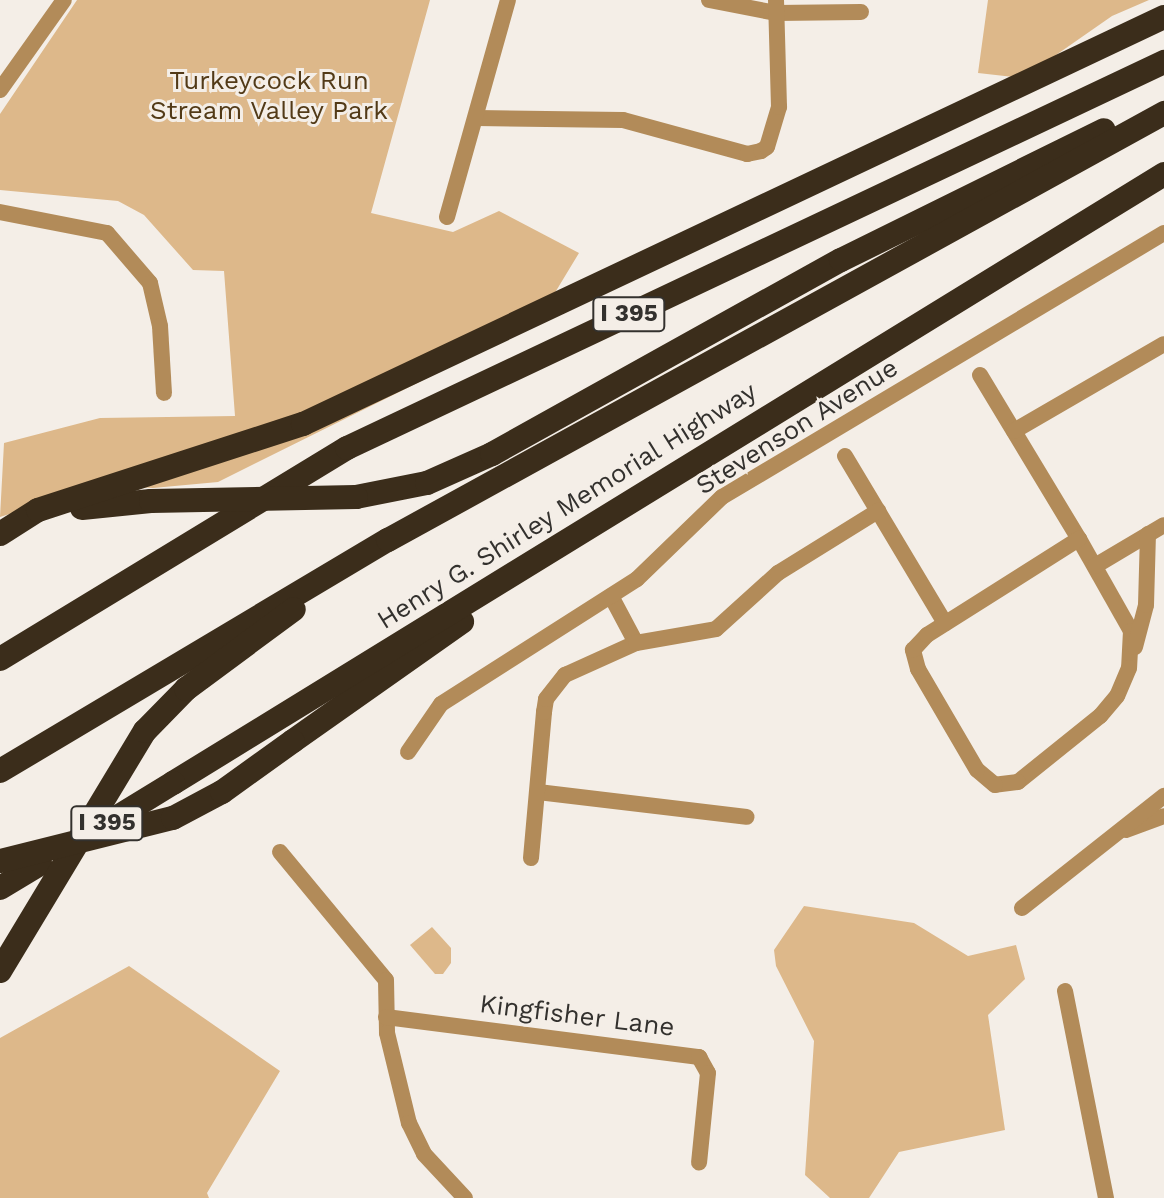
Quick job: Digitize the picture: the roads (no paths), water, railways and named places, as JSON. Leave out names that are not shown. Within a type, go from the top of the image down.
[{"type":"highway","points":[[0,536],[38,510],[303,424],[1164,17]]},
{"type":"highway","name":"I 395","points":[[0,659],[347,448],[1164,62]]},
{"type":"highway","points":[[0,536],[69,510],[151,501],[356,497],[392,493],[458,471],[920,219],[1095,133],[1164,113]]},
{"type":"highway","points":[[0,771],[388,540],[1164,113]]},
{"type":"highway","name":"Henry G. Shirley Memorial Highway","points":[[0,888],[680,468],[1164,174]]},
{"type":"highway","points":[[0,861],[173,818],[222,792],[680,468]]},
{"type":"highway","points":[[0,971],[145,731],[186,689],[388,540]]},
{"type":"street","points":[[0,90],[64,0]]},
{"type":"street","points":[[447,217],[508,0]]},
{"type":"street","points":[[709,0],[861,12]]},
{"type":"street","points":[[477,118],[623,120],[747,154],[761,151],[767,147],[779,107],[776,6]]},
{"type":"street","points":[[0,212],[107,233],[150,283],[160,326],[164,393]]},
{"type":"street","name":"Stevenson Avenue","points":[[408,752],[429,716],[451,695],[648,571],[708,508],[739,486],[1164,233]]},
{"type":"street","points":[[1014,431],[1164,344]]},
{"type":"street","points":[[980,375],[1131,631],[1133,652]]},
{"type":"street","points":[[845,456],[945,623]]},
{"type":"street","points":[[531,858],[544,712],[553,688],[581,665],[636,643],[716,629],[778,573],[878,511]]},
{"type":"street","points":[[1079,539],[945,623],[913,650],[918,669],[977,770],[995,785],[1006,786],[1018,782],[1109,707],[1123,685],[1146,605],[1157,530]]},
{"type":"street","points":[[1095,566],[1157,530]]},
{"type":"street","points":[[611,596],[636,643]]},
{"type":"street","points":[[538,792],[747,817]]},
{"type":"street","points":[[1022,908],[1164,796]]},
{"type":"street","points":[[1118,834],[1164,816]]},
{"type":"street","points":[[280,852],[381,973],[388,992],[386,1017],[416,1144],[465,1198]]},
{"type":"street","points":[[1065,991],[1106,1198]]},
{"type":"street","name":"Kingfisher Lane","points":[[386,1017],[699,1057],[708,1073],[699,1163]]},
{"type":"park label","name":"Turkeycock Run Stream Valley Park","points":[[269,96]]}]
